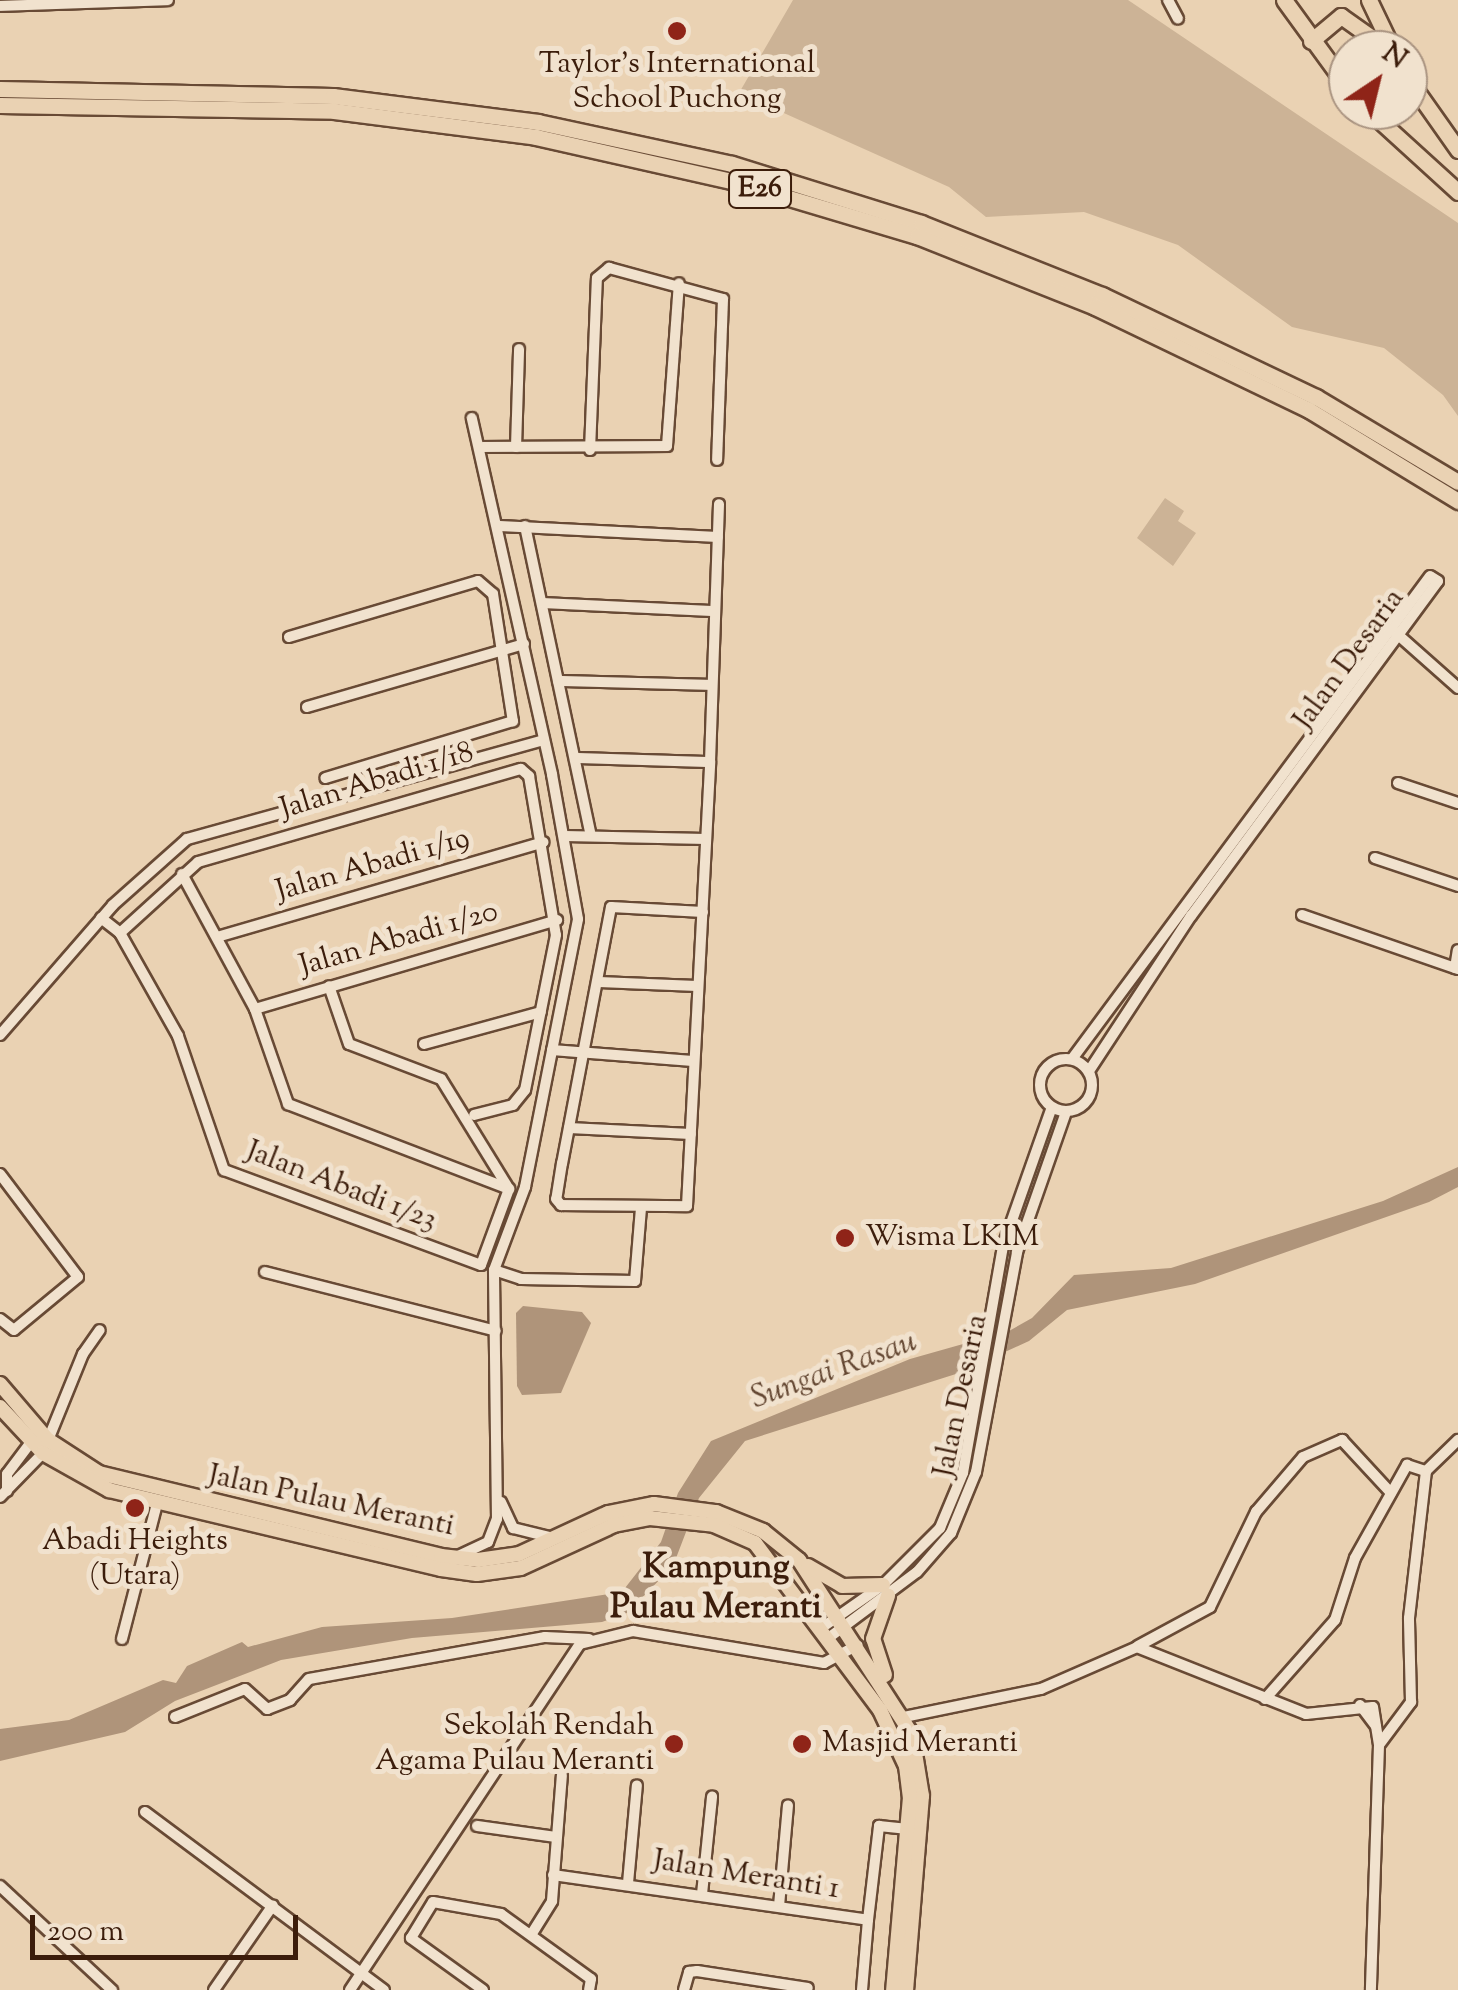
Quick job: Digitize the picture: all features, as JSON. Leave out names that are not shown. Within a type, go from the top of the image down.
[{"type":"highway","points":[[1284,0],[1328,61]]},
{"type":"highway","points":[[1369,0],[1382,30]]},
{"type":"highway","points":[[1312,40],[1341,16],[1362,30]]},
{"type":"highway","name":"E26","points":[[0,89],[333,96],[538,122],[732,164],[921,223],[1102,295],[1316,397],[1458,482]]},
{"type":"highway","name":"E26","points":[[0,105],[334,111],[536,137],[732,181],[916,236],[1094,307],[1309,410],[1458,501]]},
{"type":"highway","points":[[1428,108],[1458,150]]},
{"type":"highway","points":[[1390,130],[1458,192]]},
{"type":"main road","name":"Jalan Pulau Meranti","points":[[0,1384],[46,1447],[96,1485],[157,1504],[478,1574],[520,1568],[614,1524],[652,1511]]},
{"type":"main road","name":"Jalan Pulau Meranti","points":[[0,1407],[31,1442],[98,1473],[164,1493],[452,1558],[519,1554],[619,1509],[715,1519],[764,1531],[799,1560],[900,1711],[922,1796],[906,1990]]},
{"type":"main road","name":"Jalan Pulau Meranti","points":[[715,1519],[755,1543],[897,1740],[910,1797],[893,1990]]},
{"type":"main road","points":[[799,1560],[842,1586],[886,1590],[873,1639],[900,1711]]},
{"type":"street","points":[[1168,0],[1178,19]]},
{"type":"street","points":[[0,6],[168,1]]},
{"type":"street","points":[[590,450],[599,274],[609,268],[679,283],[723,299],[717,460]]},
{"type":"street","points":[[483,447],[658,451],[670,442],[679,283]]},
{"type":"street","points":[[516,447],[519,349]]},
{"type":"street","points":[[452,1558],[488,1542],[500,1501],[494,1270],[526,1186],[578,919],[565,836],[524,644],[506,526],[472,418]]},
{"type":"street","points":[[702,912],[610,907],[556,1199],[561,1206],[688,1206],[710,762],[712,611],[720,504]]},
{"type":"street","points":[[506,526],[718,537]]},
{"type":"street","points":[[525,526],[590,832]]},
{"type":"street","name":"Jalan Desaria","points":[[823,1634],[886,1590],[951,1534],[976,1472],[1017,1252],[1066,1112],[1088,1100],[1089,1071],[1191,916],[1395,632],[1430,576],[1438,581],[1395,632],[1072,1059],[1056,1060],[1041,1077],[1040,1091],[1052,1108],[1004,1246],[963,1473],[940,1528],[886,1590]]},
{"type":"street","points":[[289,637],[478,581],[490,588],[516,711],[505,727],[324,778]]},
{"type":"street","points":[[542,603],[712,611]]},
{"type":"street","points":[[1395,632],[1458,688]]},
{"type":"street","points":[[307,707],[524,644]]},
{"type":"street","points":[[558,681],[709,685]]},
{"type":"street","points":[[0,1036],[101,918],[174,849],[200,834],[544,740]]},
{"type":"street","points":[[575,758],[710,762]]},
{"type":"street","name":"Jalan Abadi 1/18","points":[[120,934],[182,874],[240,848],[515,768],[529,776],[557,920]]},
{"type":"street","points":[[1398,783],[1458,803]]},
{"type":"street","points":[[565,836],[590,832],[706,839]]},
{"type":"street","name":"Jalan Abadi 1/19","points":[[217,937],[543,842]]},
{"type":"street","points":[[1376,858],[1458,886]]},
{"type":"street","points":[[182,874],[255,1008],[288,1104],[510,1189]]},
{"type":"street","points":[[1302,915],[1456,968],[1458,950]]},
{"type":"street","name":"Jalan Abadi 1/23","points":[[101,918],[120,934],[178,1036],[224,1170],[481,1266],[510,1189]]},
{"type":"street","points":[[474,1115],[520,1100],[557,920]]},
{"type":"street","name":"Jalan Abadi 1/20","points":[[255,1008],[557,920]]},
{"type":"street","points":[[599,982],[698,986]]},
{"type":"street","points":[[329,986],[349,1044],[441,1079],[510,1189]]},
{"type":"street","points":[[424,1044],[541,1012]]},
{"type":"street","points":[[552,1050],[584,1058],[693,1062]]},
{"type":"street","points":[[1072,1059],[1089,1071]]},
{"type":"street","points":[[1052,1108],[1066,1112]]},
{"type":"street","points":[[569,1128],[692,1134]]},
{"type":"street","points":[[0,1174],[78,1278],[10,1331],[0,1319]]},
{"type":"street","points":[[494,1270],[511,1278],[630,1283],[639,1276],[641,1208]]},
{"type":"street","points":[[265,1272],[496,1331]]},
{"type":"street","points":[[3,1494],[46,1447],[83,1354],[100,1330]]},
{"type":"street","points":[[1379,1744],[1411,1702],[1409,1618],[1426,1471],[1458,1440]]},
{"type":"street","points":[[3,1494],[7,1474],[31,1442]]},
{"type":"street","points":[[900,1711],[1041,1689],[1137,1647],[1210,1607],[1256,1512],[1312,1452],[1346,1442],[1391,1493]]},
{"type":"street","points":[[1264,1699],[1334,1620],[1355,1558],[1407,1465],[1426,1471]]},
{"type":"street","points":[[500,1501],[520,1533],[560,1535]]},
{"type":"street","points":[[122,1639],[157,1504]]},
{"type":"street","points":[[175,1717],[245,1689],[267,1709],[290,1700],[309,1679],[517,1641],[589,1640],[633,1631],[810,1662],[840,1658],[858,1645]]},
{"type":"street","points":[[352,1989],[544,1695],[589,1640]]},
{"type":"street","points":[[1137,1647],[1162,1652],[1306,1714],[1360,1705],[1376,1726],[1379,1744],[1371,1990]]},
{"type":"street","points":[[531,1934],[552,1901],[562,1775]]},
{"type":"street","points":[[628,1883],[637,1784]]},
{"type":"street","points":[[702,1894],[712,1797]]},
{"type":"street","points":[[779,1906],[788,1805]]},
{"type":"street","points":[[145,1812],[384,1990]]},
{"type":"street","points":[[477,1826],[556,1837]]},
{"type":"street","name":"Jalan Meranti 1","points":[[553,1875],[868,1920],[878,1826],[908,1829]]},
{"type":"street","points":[[0,1886],[112,1990]]},
{"type":"street","points":[[483,1990],[412,1938],[428,1908],[437,1901],[501,1914],[592,1979],[589,1990]]},
{"type":"street","points":[[214,1990],[274,1905]]},
{"type":"street","points":[[862,1990],[868,1920]]},
{"type":"street","points":[[684,1990],[689,1972],[808,1988]]},
{"type":"shaded area","points":[[793,0],[1128,0],[1458,223],[1458,416],[1443,395],[1384,348],[1292,327],[1178,245],[1084,212],[986,217],[949,187],[739,93]]},
{"type":"shaded area","points":[[1165,498],[1184,511],[1178,521],[1196,533],[1173,566],[1137,538]]},
{"type":"shaded area","points":[[1458,1167],[1458,1187],[1429,1202],[1195,1284],[1067,1310],[1029,1341],[959,1373],[745,1441],[699,1498],[673,1566],[627,1613],[602,1622],[412,1638],[281,1660],[175,1701],[125,1732],[0,1761],[0,1729],[69,1720],[163,1680],[176,1683],[187,1666],[242,1642],[248,1647],[322,1627],[452,1618],[609,1594],[625,1588],[661,1542],[678,1493],[711,1441],[910,1359],[1009,1331],[1032,1318],[1074,1275],[1171,1268],[1383,1201]]},
{"type":"shaded area","points":[[523,1306],[582,1312],[591,1323],[561,1393],[522,1395],[517,1386],[516,1313]]},
{"type":"place","name":"Taylor's International School Puchong","points":[[677,31]]},
{"type":"place","name":"Wisma LKIM","points":[[845,1238]]},
{"type":"place","name":"Abadi Heights (Utara)","points":[[135,1508]]},
{"type":"place","name":"Sekolah Rendah Agama Pulau Meranti","points":[[674,1744]]},
{"type":"place","name":"Masjid Meranti","points":[[802,1744]]},
{"type":"district","name":"Kampung Pulau Meranti","points":[[716,1589]]},
{"type":"water label","name":"Sungai Rasau","points":[[834,1371]]}]
